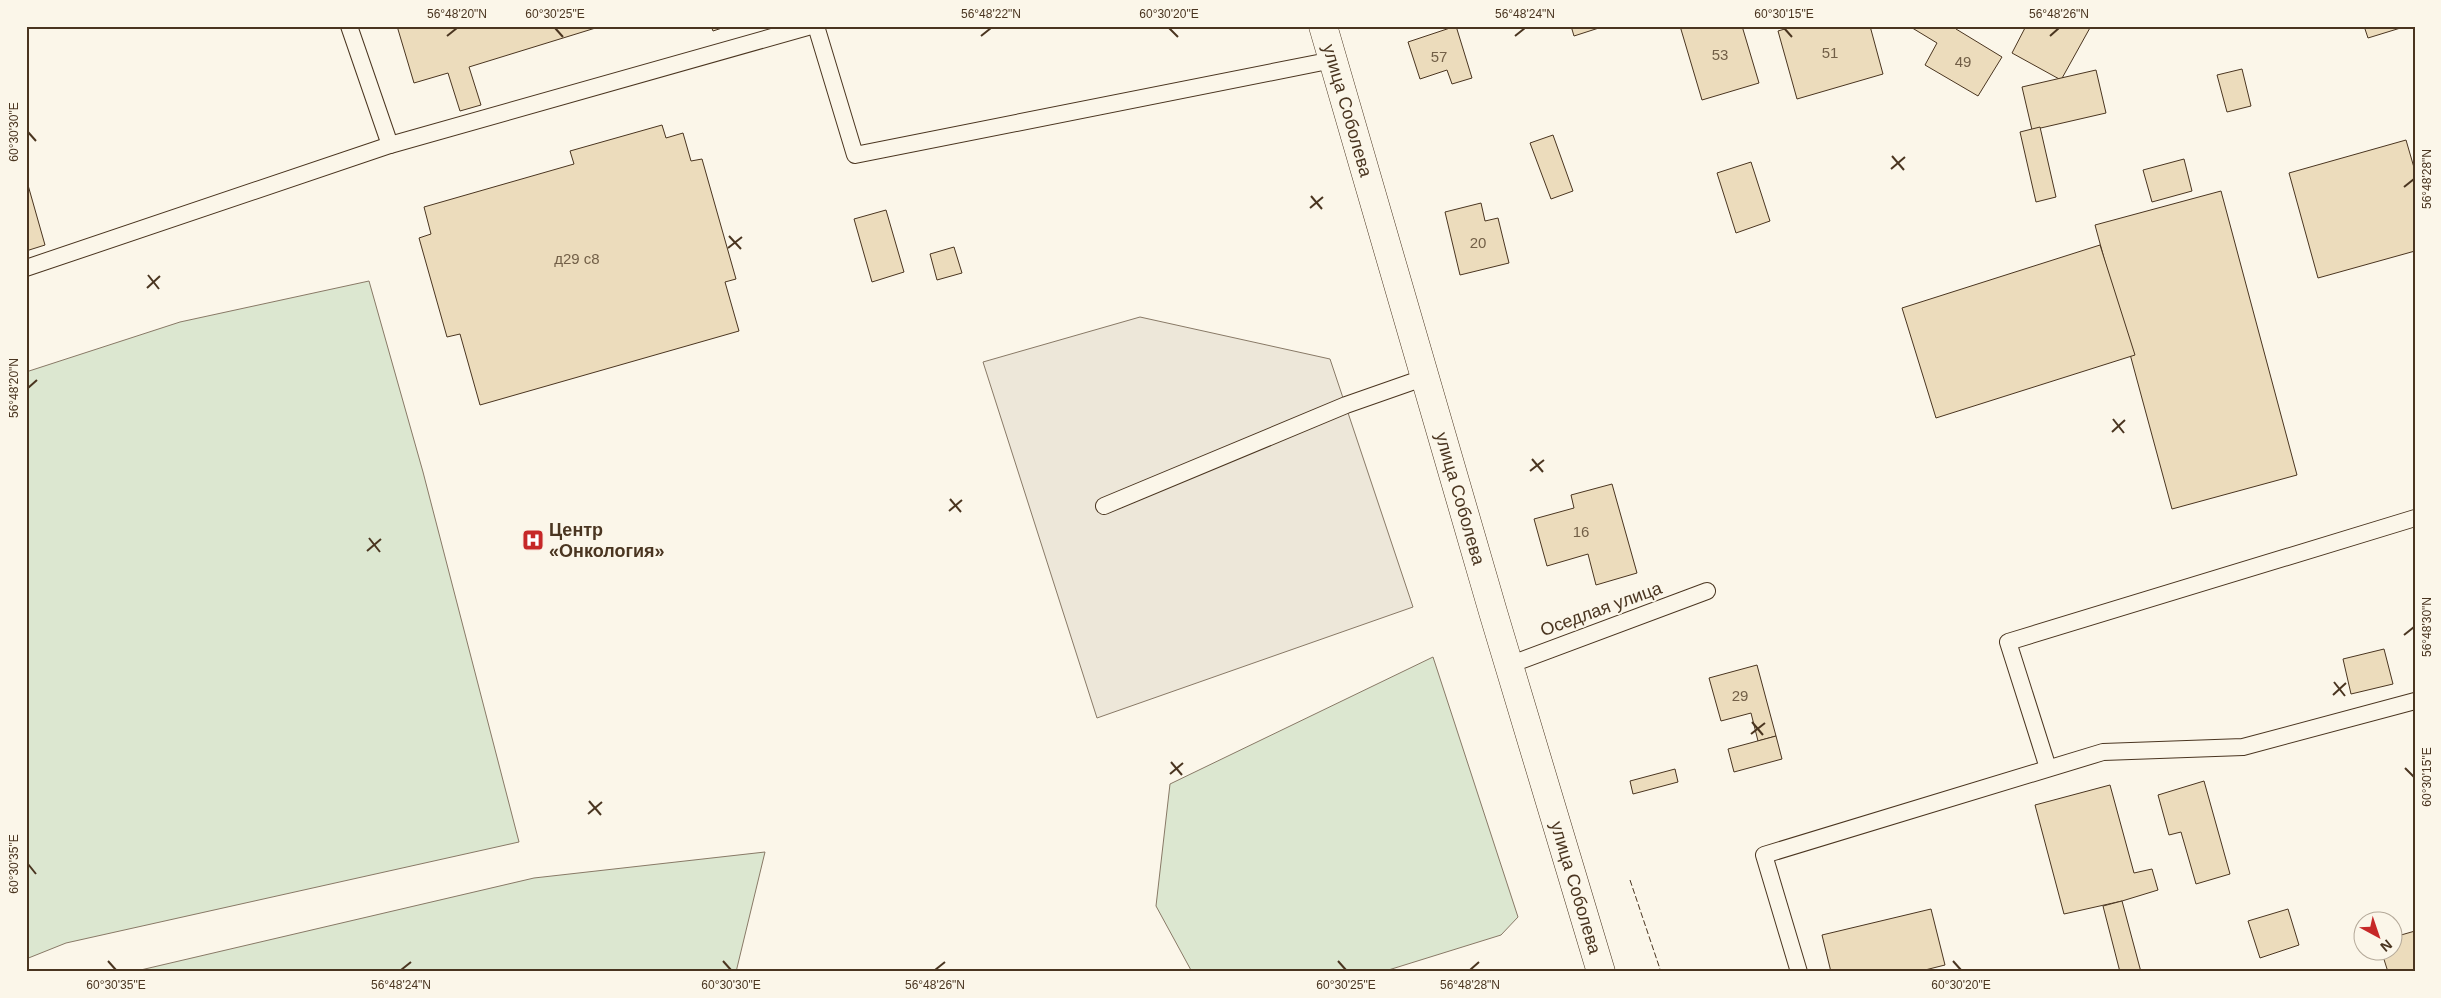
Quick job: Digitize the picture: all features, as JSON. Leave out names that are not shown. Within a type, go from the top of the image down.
[{"type":"street","name":"улица Соболева","points":[[1323,26],[1509,665],[1602,972]]},
{"type":"lane","points":[[349,26],[390,145]]},
{"type":"lane","points":[[26,268],[390,145],[811,26]]},
{"type":"lane","points":[[816,26],[855,155],[1333,60]]},
{"type":"lane","points":[[1104,506],[1346,406],[1426,377]]},
{"type":"lane","points":[[2048,768],[2008,642],[2415,518]]},
{"type":"lane","name":"Оседлая улица","points":[[1509,665],[1707,591]]},
{"type":"lane","points":[[1798,972],[1764,855],[2103,752],[2243,747],[2415,701]]},
{"type":"green space","points":[[369,281],[423,472],[519,842],[66,943],[26,959],[26,372],[180,322]]},
{"type":"green space","points":[[1433,657],[1518,917],[1501,935],[1382,972],[1192,972],[1156,906],[1170,784]]},
{"type":"green space","points":[[765,852],[736,972],[132,972],[534,878]]},
{"type":"shaded area","points":[[1140,317],[1330,359],[1413,607],[1097,718],[983,362]]},
{"type":"building","points":[[397,26],[602,26],[469,67],[481,105],[460,111],[448,73],[414,83]]},
{"type":"building","points":[[711,26],[728,26],[713,31]]},
{"type":"building","points":[[1456,26],[1472,78],[1452,84],[1447,70],[1420,79],[1408,42]]},
{"type":"building","points":[[1571,26],[1605,26],[1574,36]]},
{"type":"building","points":[[1680,26],[1742,26],[1759,83],[1702,100]]},
{"type":"building","points":[[1795,26],[1870,26],[1883,74],[1797,99],[1778,31]]},
{"type":"building","points":[[1909,26],[1958,26],[1956,29],[2002,57],[1978,96],[1925,65],[1937,43]]},
{"type":"building","points":[[2026,26],[2091,26],[2061,80],[2012,53]]},
{"type":"building","points":[[2364,26],[2407,26],[2368,38]]},
{"type":"building","points":[[2242,69],[2251,106],[2227,112],[2217,75]]},
{"type":"building","points":[[2096,70],[2106,113],[2032,130],[2022,87]]},
{"type":"building","points":[[662,125],[666,138],[683,133],[691,161],[702,159],[736,279],[725,282],[739,331],[480,405],[460,334],[447,337],[419,238],[431,234],[424,207],[574,164],[570,151]]},
{"type":"building","points":[[2040,127],[2056,197],[2036,202],[2020,132]]},
{"type":"building","points":[[1553,135],[1573,191],[1551,199],[1530,143]]},
{"type":"building","points":[[2406,140],[2415,171],[2415,251],[2318,278],[2289,173]]},
{"type":"building","points":[[2184,159],[2192,191],[2152,202],[2143,170]]},
{"type":"building","points":[[1751,162],[1770,221],[1736,233],[1717,173]]},
{"type":"building","points":[[26,178],[45,245],[26,251]]},
{"type":"building","points":[[2221,191],[2297,475],[2172,509],[2095,225]]},
{"type":"building","points":[[1481,203],[1485,221],[1498,218],[1509,263],[1460,275],[1445,212]]},
{"type":"building","points":[[886,210],[904,272],[872,282],[854,219]]},
{"type":"building","points":[[2100,245],[2135,355],[1936,418],[1902,308]]},
{"type":"building","points":[[954,247],[962,273],[937,280],[930,254]]},
{"type":"building","points":[[1612,484],[1637,573],[1596,585],[1588,554],[1547,566],[1534,519],[1574,508],[1571,495]]},
{"type":"building","points":[[2384,649],[2393,684],[2351,694],[2343,659]]},
{"type":"building","points":[[1757,665],[1776,736],[1758,741],[1751,713],[1721,721],[1709,678]]},
{"type":"building","points":[[1776,736],[1782,759],[1734,772],[1728,749]]},
{"type":"building","points":[[1675,769],[1678,782],[1633,794],[1630,781]]},
{"type":"building","points":[[2204,781],[2230,874],[2196,884],[2181,832],[2169,835],[2158,795]]},
{"type":"building","points":[[2110,785],[2134,873],[2152,869],[2158,890],[2122,901],[2064,914],[2035,805]]},
{"type":"building","points":[[2122,901],[2141,972],[2120,972],[2103,906]]},
{"type":"building","points":[[1931,909],[1945,965],[1917,972],[1831,972],[1822,935]]},
{"type":"building","points":[[2288,909],[2299,945],[2260,958],[2248,921]]},
{"type":"building","points":[[2415,931],[2415,972],[2388,972],[2384,960],[2404,960],[2404,934]]},
{"type":"fence","points":[[1630,880],[1661,972]]},
{"type":"place","name":"Центр «Онкология»","points":[[533,540]]}]
